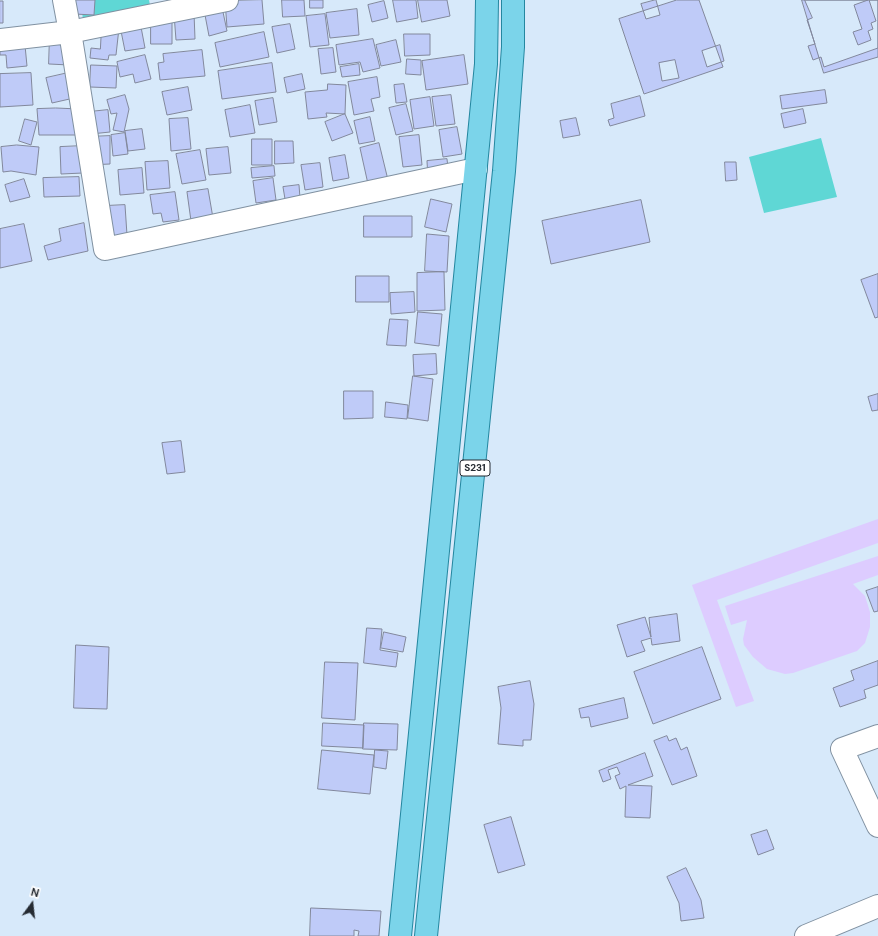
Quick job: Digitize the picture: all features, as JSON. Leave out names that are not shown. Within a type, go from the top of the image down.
[{"type":"main road","name":"S231","points":[[400,936],[486,64],[487,0]]},
{"type":"main road","name":"S231","points":[[426,936],[504,171],[513,46],[513,0]]},
{"type":"street","points":[[64,0],[105,249],[476,169]]},
{"type":"street","points":[[0,40],[70,32],[227,0]]},
{"type":"street","points":[[878,736],[842,749],[878,826]]},
{"type":"street","points":[[806,936],[878,906]]},
{"type":"shaded area","points":[[81,0],[149,0],[150,5],[83,21]]},
{"type":"shaded area","points":[[821,138],[837,197],[764,213],[749,157]]},
{"type":"shaded area","points":[[878,519],[878,543],[717,600],[754,701],[736,707],[692,585]]},
{"type":"shaded area","points":[[878,556],[878,575],[853,584],[865,596],[870,612],[870,627],[865,643],[857,651],[793,673],[785,674],[767,669],[753,657],[744,645],[743,639],[747,620],[731,625],[725,606]]},
{"type":"building","points":[[75,0],[95,0],[94,15],[74,14]]},
{"type":"building","points":[[262,0],[264,24],[227,27],[225,1]]},
{"type":"building","points":[[282,0],[304,0],[305,16],[283,17]]},
{"type":"building","points":[[310,0],[323,0],[323,8],[310,8]]},
{"type":"building","points":[[393,0],[416,0],[418,18],[397,22]]},
{"type":"building","points":[[418,0],[447,0],[450,16],[422,22]]},
{"type":"building","points":[[656,0],[660,15],[646,19],[641,4]]},
{"type":"building","points":[[677,0],[699,0],[723,67],[644,94],[619,19]]},
{"type":"building","points":[[802,0],[878,0],[878,57],[824,73]]},
{"type":"building","points":[[805,0],[868,0],[854,5],[862,29],[853,32],[858,45],[871,40],[868,31],[873,29],[871,23],[876,21],[869,0],[878,0],[878,48],[824,67],[821,57],[813,60],[808,46],[815,44],[807,20],[812,18]]},
{"type":"building","points":[[0,1],[3,1],[3,23],[0,23]]},
{"type":"building","points":[[384,1],[388,18],[372,22],[368,5]]},
{"type":"building","points":[[357,9],[359,35],[330,38],[326,13]]},
{"type":"building","points":[[223,12],[227,31],[209,36],[205,15]]},
{"type":"building","points":[[194,13],[195,39],[176,40],[174,14]]},
{"type":"building","points":[[325,14],[329,45],[310,47],[306,16]]},
{"type":"building","points":[[151,16],[172,17],[172,44],[151,44]]},
{"type":"building","points":[[290,24],[295,49],[277,53],[272,27]]},
{"type":"building","points":[[102,26],[119,28],[116,55],[109,55],[108,60],[90,58],[91,48],[100,49]]},
{"type":"building","points":[[141,27],[145,48],[125,51],[121,31]]},
{"type":"building","points":[[264,32],[269,57],[220,67],[215,43]]},
{"type":"building","points":[[50,34],[70,35],[69,65],[49,64]]},
{"type":"building","points":[[404,34],[430,34],[430,55],[405,56]]},
{"type":"building","points":[[24,35],[27,66],[7,68],[6,55],[0,55],[0,38]]},
{"type":"building","points":[[373,39],[380,68],[363,72],[360,62],[339,65],[336,45]]},
{"type":"building","points":[[396,40],[401,62],[381,66],[376,45]]},
{"type":"building","points":[[720,45],[724,61],[707,67],[702,51]]},
{"type":"building","points":[[333,48],[336,72],[321,74],[318,49]]},
{"type":"building","points":[[202,50],[205,76],[160,80],[158,63],[164,62],[163,54]]},
{"type":"building","points":[[145,55],[151,79],[135,83],[133,74],[120,77],[117,62]]},
{"type":"building","points":[[464,55],[468,84],[426,90],[422,61]]},
{"type":"building","points":[[407,59],[421,60],[421,75],[406,74]]},
{"type":"building","points":[[675,60],[679,78],[662,81],[659,63]]},
{"type":"building","points":[[272,63],[276,92],[222,99],[218,71]]},
{"type":"building","points":[[359,64],[360,75],[342,77],[340,67]]},
{"type":"building","points":[[91,65],[117,66],[116,88],[90,87]]},
{"type":"building","points":[[31,73],[33,105],[0,107],[0,74]]},
{"type":"building","points":[[68,73],[74,98],[52,103],[46,78]]},
{"type":"building","points":[[302,74],[305,89],[287,93],[284,78]]},
{"type":"building","points":[[377,77],[380,97],[371,99],[374,111],[354,115],[348,82]]},
{"type":"building","points":[[328,84],[346,85],[345,114],[326,113],[327,117],[308,119],[305,92],[327,90]]},
{"type":"building","points":[[404,84],[407,102],[396,103],[394,85]]},
{"type":"building","points":[[188,87],[192,110],[167,115],[162,92]]},
{"type":"building","points":[[825,90],[827,103],[782,109],[780,96]]},
{"type":"building","points":[[125,95],[129,109],[124,132],[113,130],[117,113],[111,114],[107,100]]},
{"type":"building","points":[[451,95],[455,124],[436,126],[432,97]]},
{"type":"building","points":[[640,96],[645,116],[610,126],[608,120],[614,118],[611,104]]},
{"type":"building","points":[[430,97],[434,126],[414,129],[410,100]]},
{"type":"building","points":[[273,98],[277,122],[259,125],[255,101]]},
{"type":"building","points":[[406,104],[413,131],[396,135],[389,108]]},
{"type":"building","points":[[250,105],[255,133],[230,137],[225,110]]},
{"type":"building","points":[[37,109],[79,109],[79,135],[39,135]]},
{"type":"building","points":[[803,109],[806,123],[784,128],[781,114]]},
{"type":"building","points":[[108,110],[110,132],[91,134],[89,112]]},
{"type":"building","points":[[345,114],[353,133],[332,141],[325,122]]},
{"type":"building","points":[[370,117],[375,141],[359,144],[354,121]]},
{"type":"building","points":[[188,118],[191,149],[171,151],[169,119]]},
{"type":"building","points":[[576,118],[580,135],[563,138],[560,121]]},
{"type":"building","points":[[25,119],[37,122],[31,145],[19,141]]},
{"type":"building","points":[[457,127],[462,154],[443,157],[439,130]]},
{"type":"building","points":[[142,129],[145,149],[128,151],[125,131]]},
{"type":"building","points":[[125,133],[128,154],[113,156],[111,135]]},
{"type":"building","points":[[419,135],[422,165],[403,167],[399,137]]},
{"type":"building","points":[[110,136],[110,164],[88,165],[87,137]]},
{"type":"building","points":[[252,139],[272,139],[272,165],[252,165]]},
{"type":"building","points":[[275,141],[293,141],[294,163],[275,164]]},
{"type":"building","points":[[379,143],[388,180],[368,184],[360,148]]},
{"type":"building","points":[[17,145],[39,147],[36,175],[11,171],[3,172],[1,147]]},
{"type":"building","points":[[82,146],[83,173],[61,174],[60,147]]},
{"type":"building","points":[[228,147],[231,173],[209,175],[206,149]]},
{"type":"building","points":[[200,150],[206,180],[182,184],[176,154]]},
{"type":"building","points":[[345,155],[349,178],[333,181],[329,158]]},
{"type":"building","points":[[447,159],[449,177],[428,179],[427,161]]},
{"type":"building","points":[[168,161],[170,188],[147,190],[145,162]]},
{"type":"building","points":[[725,162],[736,162],[737,180],[726,181]]},
{"type":"building","points":[[320,163],[323,187],[305,190],[301,165]]},
{"type":"building","points":[[274,166],[275,176],[252,178],[251,168]]},
{"type":"building","points":[[142,168],[144,193],[120,195],[118,170]]},
{"type":"building","points":[[79,177],[80,196],[44,197],[43,178]]},
{"type":"building","points":[[273,178],[276,200],[256,203],[253,181]]},
{"type":"building","points":[[24,179],[30,197],[10,202],[5,185]]},
{"type":"building","points":[[299,185],[300,198],[285,199],[283,187]]},
{"type":"building","points":[[208,189],[213,218],[191,221],[187,192]]},
{"type":"building","points":[[175,192],[179,220],[163,222],[161,213],[153,214],[150,195]]},
{"type":"building","points":[[431,199],[452,204],[446,232],[425,227]]},
{"type":"building","points":[[641,200],[650,242],[551,264],[542,221]]},
{"type":"building","points":[[125,205],[127,235],[108,236],[105,206]]},
{"type":"building","points":[[364,216],[412,216],[412,237],[364,237]]},
{"type":"building","points":[[84,223],[88,251],[48,260],[44,246],[61,241],[59,229]]},
{"type":"building","points":[[24,224],[32,261],[0,268],[0,229]]},
{"type":"building","points":[[427,234],[449,236],[447,272],[425,271]]},
{"type":"building","points":[[444,272],[445,310],[417,311],[417,273]]},
{"type":"building","points":[[878,274],[878,317],[875,318],[861,280]]},
{"type":"building","points":[[356,276],[389,276],[389,302],[356,302]]},
{"type":"building","points":[[414,292],[415,312],[391,314],[390,293]]},
{"type":"building","points":[[418,312],[442,314],[439,346],[415,343]]},
{"type":"building","points":[[390,319],[408,320],[406,346],[387,345]]},
{"type":"building","points":[[436,354],[437,374],[414,376],[413,355]]},
{"type":"building","points":[[413,376],[433,379],[428,421],[408,418]]},
{"type":"building","points":[[344,391],[373,391],[373,418],[344,419]]},
{"type":"building","points":[[878,394],[878,410],[872,411],[868,397]]},
{"type":"building","points":[[386,402],[408,405],[407,419],[385,417]]},
{"type":"building","points":[[181,441],[185,472],[167,474],[162,443]]},
{"type":"building","points":[[878,587],[878,611],[874,612],[866,591]]},
{"type":"building","points":[[677,614],[680,641],[652,645],[651,638],[641,641],[645,651],[627,657],[617,625],[645,617],[651,637],[649,618]]},
{"type":"building","points":[[367,628],[382,629],[380,650],[398,653],[396,667],[364,663]]},
{"type":"building","points":[[384,632],[406,637],[403,652],[381,648]]},
{"type":"building","points":[[76,645],[109,647],[107,709],[74,708]]},
{"type":"building","points":[[702,647],[721,699],[653,724],[634,672]]},
{"type":"building","points":[[878,661],[878,685],[864,690],[866,698],[840,707],[833,688],[854,680],[851,671]]},
{"type":"building","points":[[325,662],[358,663],[355,720],[322,718]]},
{"type":"building","points":[[530,681],[534,704],[531,740],[523,740],[523,746],[498,744],[501,708],[498,687]]},
{"type":"building","points":[[624,698],[628,718],[591,727],[589,717],[581,718],[579,709]]},
{"type":"building","points":[[323,723],[364,725],[363,748],[322,746]]},
{"type":"building","points":[[364,723],[398,724],[397,750],[363,749]]},
{"type":"building","points":[[667,736],[669,741],[676,738],[681,750],[687,747],[697,776],[672,785],[654,741]]},
{"type":"building","points":[[322,750],[374,755],[370,794],[318,789]]},
{"type":"building","points":[[375,750],[388,751],[386,769],[374,767]]},
{"type":"building","points":[[645,753],[653,776],[628,785],[652,786],[650,818],[625,817],[626,786],[620,789],[615,776],[620,774],[617,767],[608,770],[611,779],[603,782],[599,771]]},
{"type":"building","points":[[511,817],[525,865],[498,873],[484,825]]},
{"type":"building","points":[[767,830],[774,849],[758,855],[751,835]]},
{"type":"building","points":[[686,868],[701,900],[704,918],[681,921],[679,903],[667,877]]},
{"type":"building","points":[[311,908],[381,911],[379,936],[358,936],[359,931],[354,930],[354,936],[310,936]]}]
